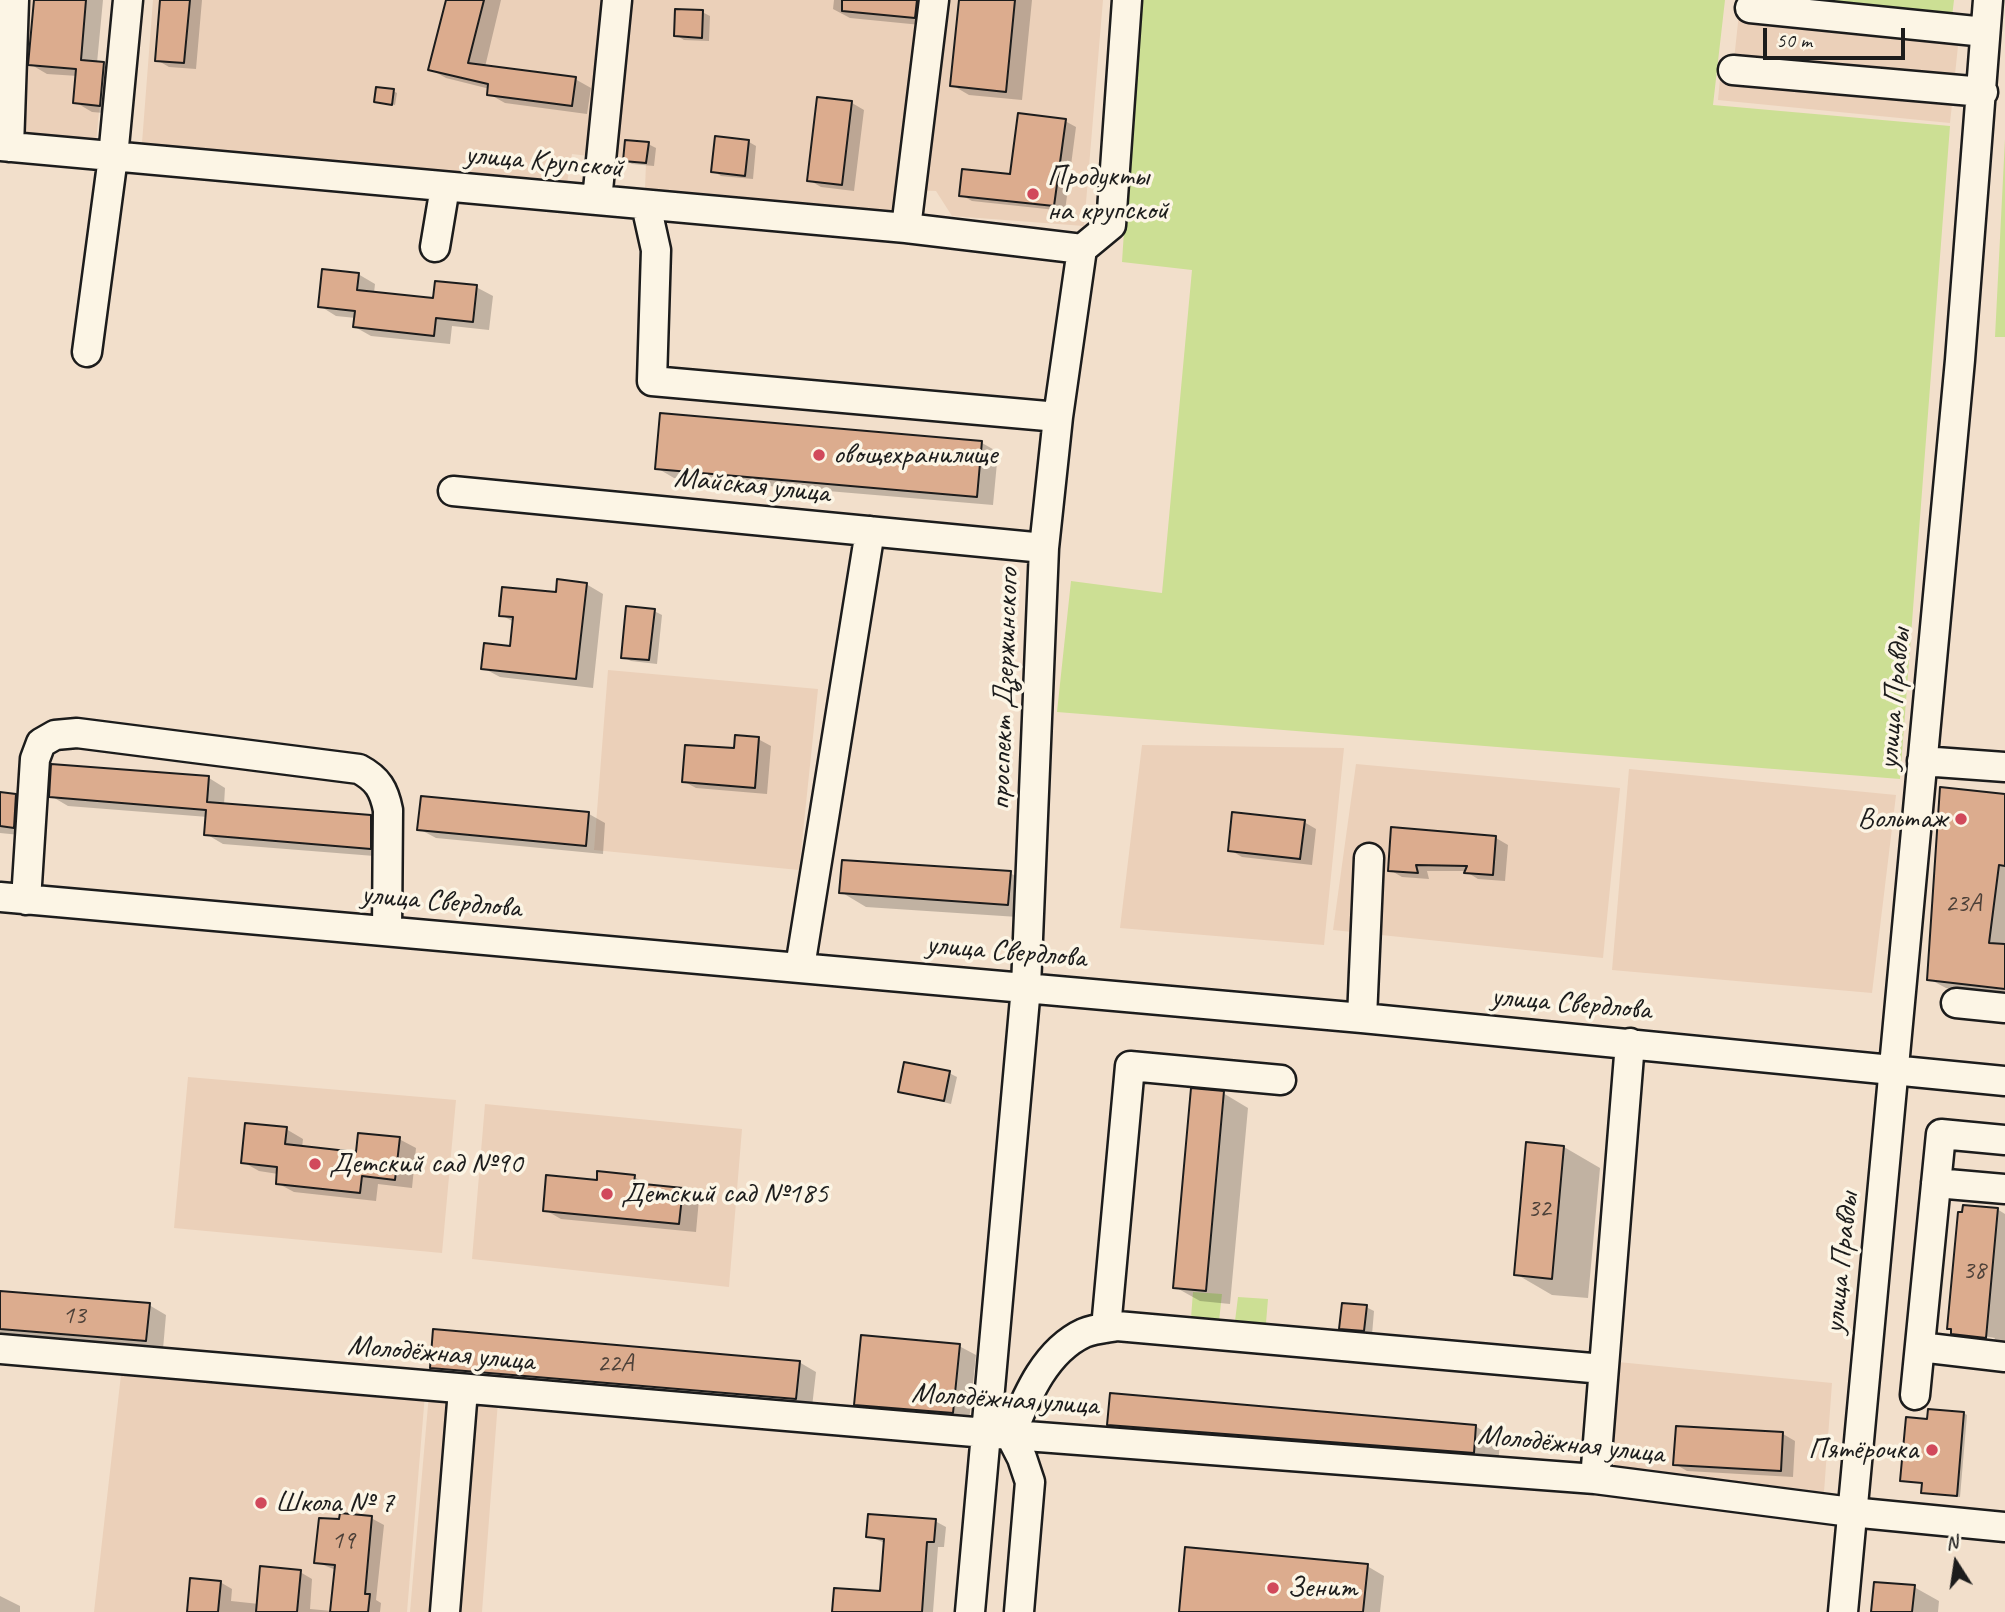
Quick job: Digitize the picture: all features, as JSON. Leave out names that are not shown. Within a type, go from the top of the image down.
[{"type":"street","points":[[4,147],[5,51],[14,0]]},
{"type":"street","points":[[87,352],[113,156],[128,0]]},
{"type":"street","points":[[597,200],[617,0]]},
{"type":"street","points":[[906,228],[934,0]]},
{"type":"street","points":[[1082,249],[1111,225],[1127,0]]},
{"type":"street","name":"улица Правды","points":[[1843,1612],[1983,92],[1988,0]]},
{"type":"street","points":[[1750,8],[1985,32]]},
{"type":"street","points":[[1733,71],[1983,92]]},
{"type":"street","name":"улица Крупской","points":[[4,147],[906,228],[1082,249]]},
{"type":"street","points":[[435,247],[445,187]]},
{"type":"street","points":[[646,205],[656,250],[652,381],[1058,417]]},
{"type":"street","name":"проспект Дзержинского","points":[[1019,1612],[1030,1482],[998,1433],[988,1395],[1026,987],[1044,548],[1058,417],[1082,249]]},
{"type":"street","name":"Майская улица","points":[[453,491],[1044,548]]},
{"type":"street","points":[[800,967],[870,531]]},
{"type":"street","points":[[13,899],[35,759],[41,743],[55,735],[77,733],[359,769],[373,776],[385,793],[388,810],[387,930]]},
{"type":"street","points":[[1922,761],[2005,767]]},
{"type":"street","points":[[1362,1018],[1369,858]]},
{"type":"street","name":"улица Свердлова","points":[[13,899],[1026,987],[2005,1081]]},
{"type":"street","points":[[1956,1003],[2005,1009]]},
{"type":"street","points":[[1595,1479],[1630,1043]]},
{"type":"street","points":[[1106,1328],[1130,1066],[1281,1080]]},
{"type":"street","points":[[1915,1395],[1941,1134],[2005,1140]]},
{"type":"street","points":[[1936,1184],[2005,1189]]},
{"type":"street","points":[[970,1612],[998,1433],[1026,1399],[1058,1350],[1085,1333],[1117,1325],[1603,1369]]},
{"type":"street","points":[[1920,1346],[2005,1357]]},
{"type":"street","name":"Молодёжная улица","points":[[0,1349],[463,1390],[1595,1479],[1851,1512],[2005,1527]]},
{"type":"street","points":[[445,1612],[463,1390]]},
{"type":"shaded area","points":[[0,0],[86,0],[81,59],[104,62],[96,142],[0,132]]},
{"type":"shaded area","points":[[153,0],[1103,0],[1084,226],[952,216],[936,191],[907,190],[901,206],[887,217],[645,189],[646,163],[572,154],[567,183],[142,143]]},
{"type":"shaded area","points":[[1739,13],[1959,36],[1950,123],[1718,100],[1720,79],[1732,79]]},
{"type":"shaded area","points":[[608,670],[818,689],[799,870],[594,850]]},
{"type":"shaded area","points":[[1142,745],[1344,748],[1324,945],[1120,928]]},
{"type":"shaded area","points":[[1356,764],[1620,788],[1603,958],[1333,930]]},
{"type":"shaded area","points":[[1629,769],[1896,795],[1872,993],[1612,970]]},
{"type":"shaded area","name":"Детский сад №90","points":[[188,1077],[456,1100],[442,1253],[174,1228]]},
{"type":"shaded area","name":"Детский сад №185","points":[[485,1104],[742,1129],[729,1287],[472,1259]]},
{"type":"shaded area","points":[[1618,1362],[1832,1383],[1824,1492],[1605,1465]]},
{"type":"shaded area","name":"Школа № 7","points":[[122,1366],[425,1394],[407,1612],[94,1612]]},
{"type":"shaded area","points":[[429,1394],[498,1401],[482,1612],[410,1612]]},
{"type":"green space","points":[[1139,0],[1725,0],[1713,105],[1950,126],[1900,779],[1057,712],[1071,581],[1162,593],[1192,270],[1122,262]]},
{"type":"green space","points":[[1819,0],[1954,0],[1952,17]]},
{"type":"green space","points":[[2005,139],[2005,337],[1995,337]]},
{"type":"green space","points":[[1193,1292],[1222,1294],[1219,1321],[1191,1318]]},
{"type":"green space","points":[[1238,1297],[1268,1299],[1266,1323],[1235,1321]]},
{"type":"building","points":[[34,0],[86,0],[81,60],[104,62],[100,106],[73,103],[76,69],[28,65]]},
{"type":"building","points":[[160,0],[190,0],[184,63],[155,61]]},
{"type":"building","points":[[446,0],[484,0],[468,63],[576,77],[572,106],[487,95],[488,84],[428,70]]},
{"type":"building","points":[[842,0],[917,0],[915,18],[842,11]]},
{"type":"building","points":[[959,0],[1015,0],[1006,92],[950,86]]},
{"type":"building","points":[[675,9],[703,10],[702,38],[674,36]]},
{"type":"building","points":[[376,87],[394,89],[392,105],[374,102]]},
{"type":"building","points":[[817,97],[852,101],[842,185],[807,181]]},
{"type":"building","points":[[1018,113],[1066,119],[1054,206],[959,196],[962,169],[1010,174]]},
{"type":"building","points":[[715,136],[749,140],[745,176],[711,172]]},
{"type":"building","points":[[625,140],[649,142],[646,163],[623,161]]},
{"type":"building","points":[[322,269],[359,273],[357,290],[433,298],[435,281],[477,285],[473,322],[436,318],[434,336],[353,327],[355,311],[318,307]]},
{"type":"building","name":"овощехранилище","points":[[660,413],[982,441],[977,497],[655,469]]},
{"type":"building","points":[[557,579],[587,583],[576,679],[481,669],[484,643],[510,646],[513,617],[499,616],[502,587],[556,592]]},
{"type":"building","points":[[626,606],[655,609],[649,660],[621,658]]},
{"type":"building","points":[[735,735],[759,737],[755,788],[682,782],[685,745],[734,748]]},
{"type":"building","points":[[51,764],[209,776],[207,802],[371,815],[371,849],[204,835],[206,810],[49,797]]},
{"type":"building","points":[[1940,787],[2005,794],[2005,866],[1999,865],[1989,943],[2005,944],[2005,989],[1927,980]]},
{"type":"building","points":[[0,792],[16,794],[14,828],[0,826]]},
{"type":"building","points":[[421,796],[589,812],[586,846],[417,830]]},
{"type":"building","points":[[1232,812],[1305,820],[1300,859],[1228,851]]},
{"type":"building","points":[[1391,827],[1496,836],[1493,875],[1464,873],[1467,866],[1416,865],[1418,873],[1388,871]]},
{"type":"building","points":[[842,860],[1011,871],[1008,905],[839,893]]},
{"type":"building","points":[[904,1062],[950,1071],[944,1101],[898,1092]]},
{"type":"building","points":[[1191,1088],[1224,1091],[1206,1291],[1173,1288]]},
{"type":"building","points":[[245,1123],[287,1127],[285,1144],[356,1152],[358,1133],[400,1137],[395,1180],[362,1176],[360,1193],[276,1184],[277,1167],[241,1163]]},
{"type":"building","points":[[1526,1142],[1564,1146],[1552,1279],[1514,1275]]},
{"type":"building","points":[[597,1171],[635,1175],[634,1183],[683,1188],[679,1224],[543,1211],[546,1175],[597,1180]]},
{"type":"building","points":[[1963,1205],[1998,1208],[1986,1338],[1951,1334],[1951,1329],[1947,1329],[1958,1212],[1962,1212]]},
{"type":"building","points":[[0,1291],[150,1303],[146,1341],[0,1329]]},
{"type":"building","points":[[1342,1303],[1367,1305],[1364,1331],[1339,1329]]},
{"type":"building","points":[[433,1329],[800,1361],[796,1399],[430,1368]]},
{"type":"building","points":[[861,1335],[960,1344],[953,1413],[854,1405]]},
{"type":"building","points":[[1110,1393],[1476,1425],[1474,1453],[1107,1425]]},
{"type":"building","name":"Пятёрочка","points":[[1928,1409],[1964,1412],[1957,1496],[1921,1493],[1922,1483],[1900,1481],[1906,1417],[1927,1419]]},
{"type":"building","points":[[1676,1426],[1783,1432],[1781,1471],[1673,1465]]},
{"type":"building","points":[[340,1513],[372,1516],[365,1594],[370,1594],[368,1612],[330,1612],[335,1565],[314,1563],[319,1518],[339,1519]]},
{"type":"building","points":[[868,1514],[936,1519],[934,1542],[927,1542],[922,1612],[832,1612],[834,1588],[880,1591],[884,1539],[866,1537]]},
{"type":"building","name":"Зенит","points":[[1185,1547],[1368,1564],[1363,1612],[1179,1612]]},
{"type":"building","points":[[260,1566],[301,1570],[297,1612],[256,1612]]},
{"type":"building","points":[[190,1578],[221,1581],[218,1612],[187,1612]]},
{"type":"building","points":[[1874,1582],[1915,1585],[1912,1612],[1871,1612]]},
{"type":"place","name":"Продукты на крупской","points":[[1033,194]]},
{"type":"place","name":"овощехранилище","points":[[819,455]]},
{"type":"place","name":"Вольтаж","points":[[1961,819]]},
{"type":"place","name":"Детский сад №90","points":[[315,1164]]},
{"type":"place","name":"Детский сад №185","points":[[607,1194]]},
{"type":"place","name":"Пятёрочка","points":[[1932,1450]]},
{"type":"place","name":"Школа № 7","points":[[261,1503]]},
{"type":"place","name":"Зенит","points":[[1273,1588]]}]
